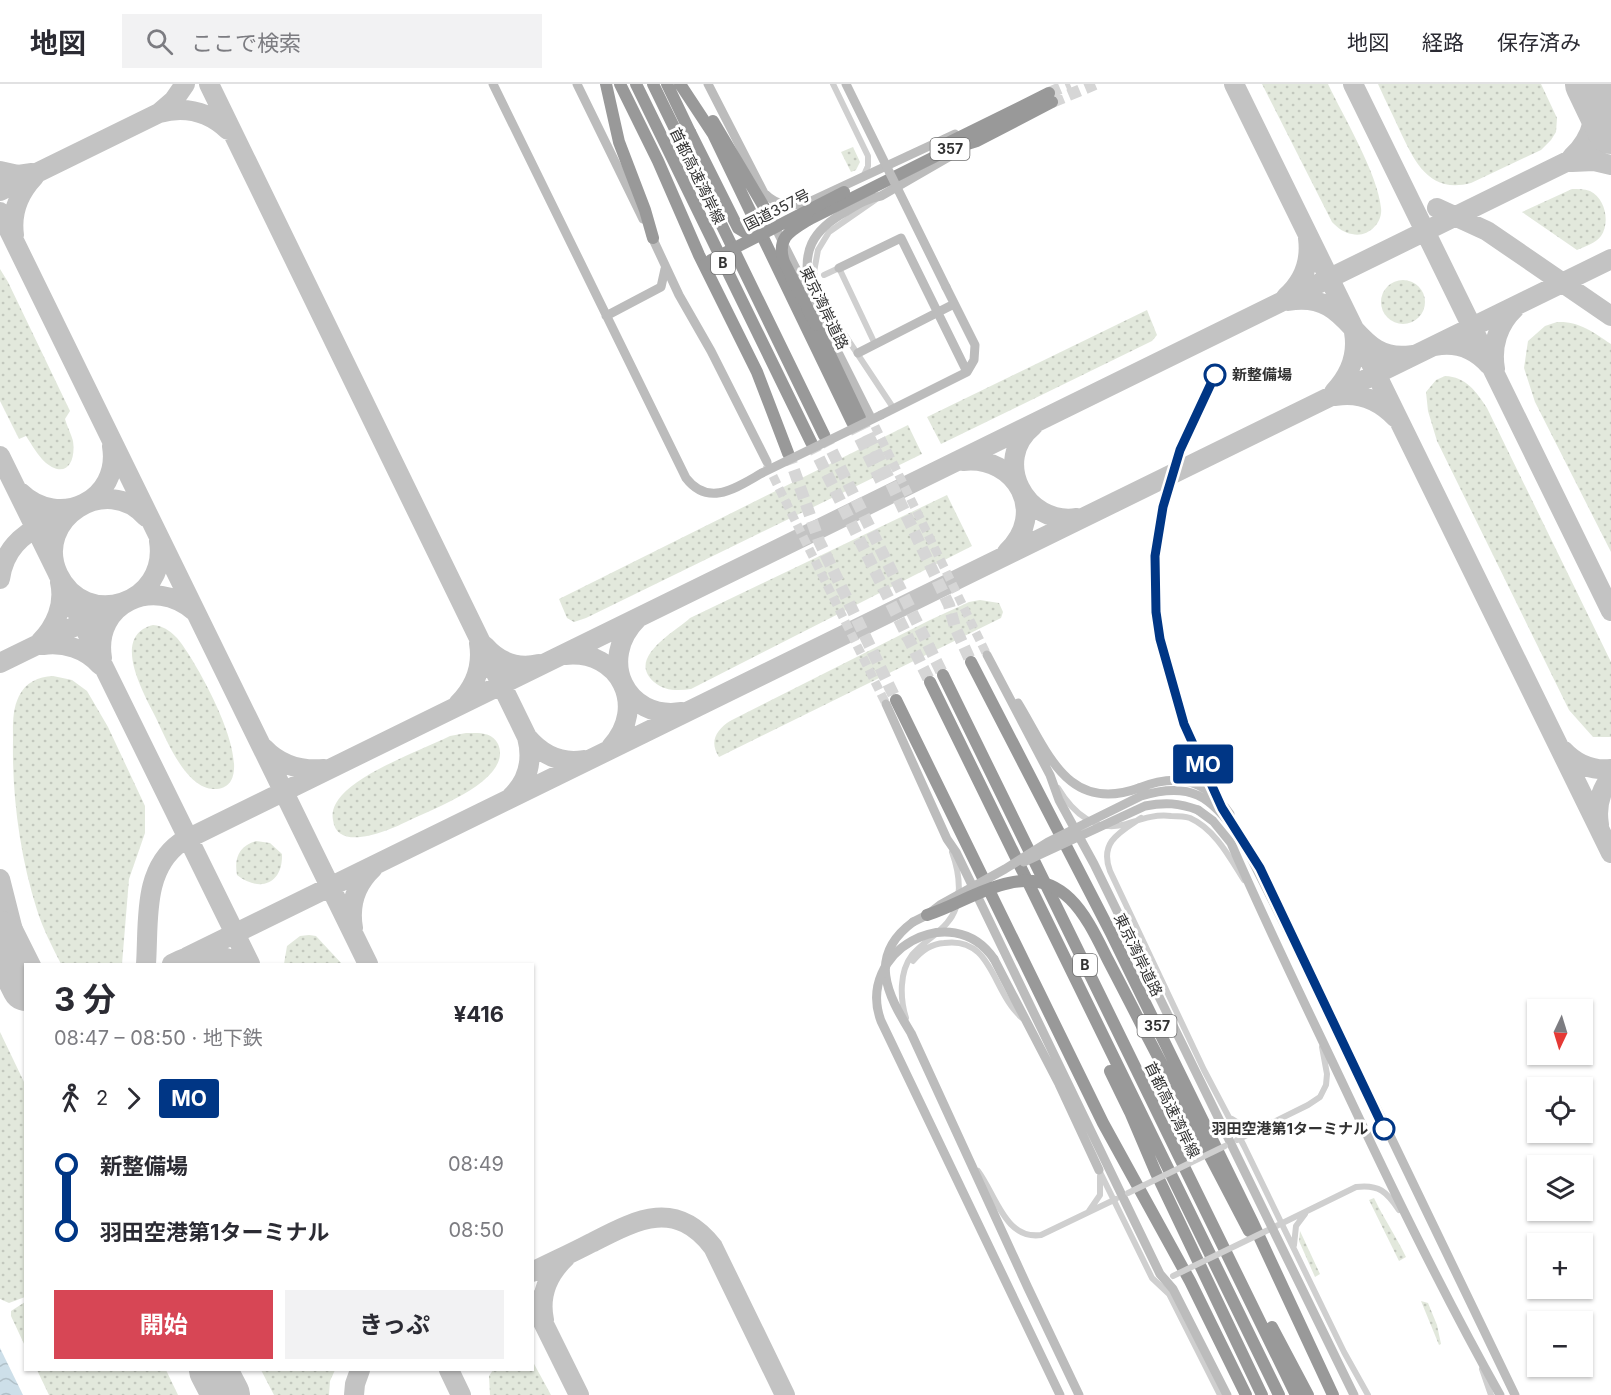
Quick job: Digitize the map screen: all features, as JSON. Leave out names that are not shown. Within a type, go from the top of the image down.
[{"type":"highway","points":[[606,84],[619,142],[645,210],[652,238]]},
{"type":"highway","points":[[620,84],[757,372],[788,453]]},
{"type":"highway","name":"首都高速湾岸線","points":[[636,84],[811,442]]},
{"type":"highway","name":"首都高速湾岸線","points":[[653,84],[824,435]]},
{"type":"highway","points":[[667,84],[738,228],[752,234],[781,224]]},
{"type":"highway","points":[[681,86],[720,130],[764,207]]},
{"type":"highway","points":[[681,86],[713,134],[860,418]]},
{"type":"highway","name":"国道357号","points":[[705,266],[711,260],[781,224],[846,196],[948,150],[977,141],[1051,98],[1024,105],[846,196],[808,220],[714,265],[705,266]]},
{"type":"highway","name":"東京湾岸道路","points":[[808,220],[785,236],[781,251],[784,262],[860,418]]},
{"type":"highway","name":"東京湾岸道路","points":[[971,662],[1111,933],[1333,1395]]},
{"type":"highway","name":"首都高速湾岸線","points":[[944,675],[1296,1395]]},
{"type":"highway","name":"首都高速湾岸線","points":[[930,682],[1279,1395]]},
{"type":"highway","points":[[891,702],[1103,1123],[1190,1281],[1246,1395]]},
{"type":"highway","points":[[927,915],[1007,883],[1031,881],[1054,888],[1071,899],[1086,916],[1245,1225],[1260,1250],[1272,1264]]},
{"type":"highway","points":[[1059,948],[1077,1001],[1262,1395]]},
{"type":"highway","points":[[1227,1254],[1242,1271],[1308,1395]]},
{"type":"street","points":[[493,84],[686,478],[694,487],[704,492],[722,493],[967,372],[974,360],[976,352],[954,304],[846,84]]},
{"type":"street","points":[[577,84],[679,295],[711,351],[767,462]]},
{"type":"street","points":[[708,84],[764,193],[785,205],[797,206],[944,138],[1024,105]]},
{"type":"street","points":[[833,84],[868,156],[868,166],[864,175]]},
{"type":"street","points":[[894,409],[819,296],[814,272],[818,250],[829,232],[881,196],[977,141]]},
{"type":"street","points":[[742,152],[764,207],[815,305],[860,418]]},
{"type":"street","points":[[815,305],[806,262],[815,237],[828,222],[840,214],[870,198],[881,196]]},
{"type":"street","points":[[824,275],[901,238],[967,372]]},
{"type":"street","points":[[607,317],[661,287],[665,273],[664,263]]},
{"type":"street","points":[[839,268],[875,344]]},
{"type":"street","points":[[607,317],[664,292],[679,295]]},
{"type":"street","points":[[858,353],[954,304]]},
{"type":"street","points":[[1255,897],[1220,843],[1188,817],[1164,815],[1141,818],[1115,826],[1083,818],[1065,799],[1050,775],[989,659],[1053,764],[1068,780],[1082,789],[1098,794],[1119,794],[1167,779],[1197,784],[1207,789],[1230,814],[1238,835],[1384,1124],[1515,1395]]},
{"type":"street","points":[[891,702],[947,839],[958,873],[959,888],[954,912],[947,923],[914,953],[907,969],[901,998],[910,1033]]},
{"type":"street","points":[[1050,775],[1059,800],[1094,864],[1354,1395]]},
{"type":"street","points":[[1079,1395],[910,1033],[894,1005],[886,981],[885,968],[888,953],[897,936],[913,922],[940,905],[1048,842],[1141,796],[1160,791],[1180,790],[1204,798],[1219,809],[1238,835]]},
{"type":"street","points":[[1005,869],[1145,806],[1166,802],[1183,804],[1198,810],[1213,821],[1231,843],[1412,1229],[1500,1395]]},
{"type":"street","points":[[1141,818],[1115,836],[1107,852],[1107,865],[1204,1070],[1228,1115],[1245,1127],[1261,1128]]},
{"type":"street","points":[[947,839],[956,852],[1121,1196],[1169,1279],[1227,1395]]},
{"type":"street","points":[[1060,1395],[881,1021],[876,1003],[878,983],[887,962],[904,946],[922,937],[943,931],[963,934],[980,943],[994,959],[1059,1084],[1099,1170],[1121,1196],[1152,1278],[1168,1294],[1220,1395]]},
{"type":"street","points":[[907,969],[916,957],[931,945],[952,942],[963,943],[975,948],[987,963],[1010,1005],[1026,1023]]},
{"type":"street","points":[[969,1158],[988,1184],[1009,1225],[1022,1234],[1041,1235],[1232,1143],[1320,1097],[1326,1085],[1327,1074],[1318,1032]]},
{"type":"street","points":[[1228,1115],[1232,1143]]},
{"type":"street","points":[[1087,1214],[1094,1207],[1100,1195],[1099,1170]]},
{"type":"street","points":[[1169,1279],[1356,1187],[1371,1187],[1388,1194],[1412,1229]]},
{"type":"street","points":[[1295,1252],[1293,1240],[1296,1226],[1308,1210]]},
{"type":"street","points":[[1273,1228],[1295,1252],[1368,1395]]},
{"type":"street","points":[[1477,1354],[1491,1395]]},
{"type":"shaded area","points":[[1262,84],[1328,84],[1374,179],[1381,214],[1377,224],[1369,231],[1358,235],[1346,233],[1332,222]]},
{"type":"shaded area","points":[[1378,84],[1541,84],[1557,118],[1556,132],[1541,150],[1471,183],[1444,184],[1434,180],[1418,164]]},
{"type":"shaded area","points":[[853,147],[860,162],[856,170],[851,172],[841,152]]},
{"type":"shaded area","points":[[1572,189],[1588,190],[1595,195],[1603,205],[1606,218],[1601,236],[1577,250],[1522,212]]},
{"type":"shaded area","points":[[0,269],[70,411],[65,419],[74,449],[71,461],[64,469],[53,468],[46,463],[26,436],[19,439],[0,401]]},
{"type":"shaded area","points":[[1403,280],[1418,287],[1425,302],[1418,317],[1403,324],[1388,317],[1381,302],[1388,287]]},
{"type":"shaded area","points":[[1147,310],[1157,335],[1152,341],[941,444],[927,417]]},
{"type":"shaded area","points":[[1557,322],[1579,325],[1611,344],[1611,552],[1535,402],[1524,368],[1528,341],[1545,326]]},
{"type":"shaded area","points":[[1445,376],[1465,382],[1487,408],[1611,662],[1611,737],[1593,737],[1569,710],[1437,441],[1428,411],[1426,392],[1436,380]]},
{"type":"shaded area","points":[[908,425],[922,454],[586,618],[574,622],[567,618],[559,599]]},
{"type":"shaded area","points":[[947,495],[972,546],[691,689],[667,689],[654,682],[647,673],[646,664],[649,655],[656,646],[690,618]]},
{"type":"shaded area","points":[[980,600],[999,603],[1003,612],[1001,618],[719,757],[716,752],[715,737],[730,721],[930,620],[969,602]]},
{"type":"shaded area","points":[[153,625],[166,629],[176,637],[185,648],[210,693],[231,745],[234,768],[229,783],[214,789],[204,787],[186,772],[171,750],[144,695],[134,667],[132,653],[134,641],[140,631]]},
{"type":"shaded area","points":[[53,676],[72,680],[87,691],[108,727],[145,806],[145,833],[129,879],[122,963],[61,963],[39,917],[31,890],[18,826],[13,730],[14,712],[19,696],[25,687],[42,678]]},
{"type":"shaded area","points":[[466,733],[488,735],[498,744],[500,757],[494,770],[483,781],[451,801],[378,833],[354,837],[344,836],[337,830],[333,820],[333,810],[351,786],[408,755],[450,736]]},
{"type":"shaded area","points":[[256,841],[270,843],[282,854],[279,872],[274,879],[262,884],[254,884],[237,875],[236,863],[239,854],[245,846]]},
{"type":"shaded area","points":[[300,936],[316,936],[341,963],[284,963],[287,946]]},
{"type":"shaded area","points":[[0,1032],[24,1082],[24,1297],[9,1303],[0,1299]]},
{"type":"shaded area","points":[[1374,1198],[1406,1257],[1399,1261],[1369,1200]]},
{"type":"shaded area","points":[[1300,1231],[1320,1274],[1315,1277],[1299,1241]]},
{"type":"shaded area","points":[[1421,1301],[1428,1303],[1437,1325],[1441,1344],[1439,1345]]},
{"type":"shaded area","points":[[24,1303],[24,1344],[11,1316],[11,1311]]},
{"type":"shaded area","points":[[534,1364],[551,1395],[490,1395],[489,1376],[492,1371],[534,1371]]},
{"type":"shaded area","points":[[37,1371],[166,1371],[178,1395],[49,1395]]},
{"type":"shaded area","points":[[262,1371],[335,1371],[330,1381],[329,1395],[274,1395]]},
{"type":"water","points":[[0,1348],[23,1395],[0,1395]]},
{"type":"taxiway","points":[[0,191],[159,113],[174,100],[185,84]]},
{"type":"taxiway","points":[[209,84],[527,737],[539,749],[552,757],[568,761],[584,760]]},
{"type":"taxiway","points":[[1234,84],[1611,853]]},
{"type":"taxiway","points":[[1353,84],[1611,611]]},
{"type":"taxiway","points":[[1572,157],[1585,142],[1592,123],[1594,103],[1589,84]]},
{"type":"taxiway","points":[[1591,89],[1611,108]]},
{"type":"taxiway","points":[[159,113],[178,110],[196,112],[212,118],[228,130]]},
{"type":"taxiway","points":[[146,963],[148,914],[154,882],[168,854],[181,842],[1611,140]]},
{"type":"taxiway","points":[[1572,162],[1594,161],[1611,165]]},
{"type":"taxiway","points":[[0,171],[18,175],[32,173]]},
{"type":"taxiway","points":[[14,235],[17,204],[34,177]]},
{"type":"taxiway","points":[[1437,208],[1487,231],[1611,316]]},
{"type":"taxiway","points":[[0,212],[368,963]]},
{"type":"taxiway","points":[[1286,297],[1305,270],[1308,238]]},
{"type":"taxiway","points":[[187,957],[1611,259]]},
{"type":"taxiway","points":[[1288,301],[1310,300],[1327,306],[1341,315],[1363,339],[1376,349],[1392,355],[1412,355]]},
{"type":"taxiway","points":[[1495,369],[1494,352],[1497,336],[1504,321],[1515,308]]},
{"type":"taxiway","points":[[1334,392],[1352,364],[1355,349],[1354,332]]},
{"type":"taxiway","points":[[1435,346],[1450,345],[1465,348],[1484,359],[1489,365]]},
{"type":"taxiway","points":[[1336,396],[1353,395],[1369,399],[1396,418]]},
{"type":"taxiway","points":[[1033,426],[1021,440],[1015,456],[1015,472],[1020,488],[1029,501],[1042,512],[1058,518],[1077,518]]},
{"type":"taxiway","points":[[20,492],[36,503],[52,508],[69,508],[84,504],[97,494],[107,481],[112,465],[112,446]]},
{"type":"taxiway","points":[[0,456],[250,963]]},
{"type":"taxiway","points":[[963,461],[982,462],[998,467],[1011,477],[1021,490],[1025,505],[1025,521],[1019,537],[1007,552]]},
{"type":"taxiway","points":[[146,517],[130,504],[112,499],[94,501],[78,508],[65,520],[56,536],[53,554],[58,574],[71,592],[87,602],[104,605],[122,602],[139,594],[151,581],[159,563],[159,541]]},
{"type":"taxiway","points":[[0,579],[5,560],[15,544],[46,522]]},
{"type":"taxiway","points":[[40,642],[51,629],[58,614],[61,598],[60,582]]},
{"type":"taxiway","points":[[102,658],[102,639],[107,623],[117,610],[130,601],[145,596],[161,596],[178,601],[194,611]]},
{"type":"taxiway","points":[[0,663],[92,618]]},
{"type":"taxiway","points":[[637,619],[625,635],[619,652],[619,668],[623,684],[632,697],[645,707],[662,712],[682,712]]},
{"type":"taxiway","points":[[458,704],[469,691],[479,668],[479,643]]},
{"type":"taxiway","points":[[43,645],[74,648],[88,655],[100,665]]},
{"type":"taxiway","points":[[485,646],[490,652],[509,663],[524,666],[539,664]]},
{"type":"taxiway","points":[[565,655],[584,656],[601,661],[623,684],[627,699],[627,715],[622,731],[611,747]]},
{"type":"taxiway","points":[[511,797],[526,777],[530,754],[527,737]]},
{"type":"taxiway","points":[[264,748],[277,759],[291,766],[324,769]]},
{"type":"taxiway","points":[[1563,750],[1585,766],[1611,769]]},
{"type":"taxiway","points":[[1599,825],[1600,800],[1611,777]]},
{"type":"taxiway","points":[[353,928],[352,911],[355,895],[362,881],[373,868]]},
{"type":"taxiway","points":[[0,879],[24,974]]},
{"type":"taxiway","points":[[174,963],[197,955],[214,955],[237,963]]},
{"type":"taxiway","points":[[534,1271],[639,1221],[670,1218],[684,1222],[699,1232],[713,1247],[785,1395]]},
{"type":"taxiway","points":[[544,1320],[543,1302],[546,1286],[554,1271],[566,1257]]},
{"type":"taxiway","points":[[534,1304],[579,1395]]},
{"type":"taxiway","points":[[354,1395],[360,1371]]},
{"type":"taxiway","points":[[449,1371],[461,1395]]},
{"type":"runway","points":[[1589,84],[1611,130]]},
{"type":"runway","points":[[0,935],[24,983]]},
{"type":"runway","points":[[214,1371],[226,1395]]},
{"type":"tunnel","points":[[1049,93],[1070,84]]},
{"type":"tunnel","points":[[1052,102],[1095,84]]},
{"type":"tunnel","points":[[869,414],[987,655]]},
{"type":"tunnel","points":[[860,418],[949,605],[955,627],[971,662]]},
{"type":"tunnel","points":[[852,422],[881,481]]},
{"type":"tunnel","points":[[824,435],[943,675]]},
{"type":"tunnel","points":[[811,442],[930,682]]},
{"type":"tunnel","points":[[788,453],[819,541],[896,700]]},
{"type":"tunnel","points":[[767,464],[886,704]]},
{"type":"metro line","name":"MO","points":[[1215,375],[1180,450],[1163,507],[1155,556],[1156,612],[1160,639],[1175,699],[1184,724],[1222,808],[1260,868],[1384,1129]]},
{"type":"place","name":"新整備場","points":[[1215,375]]},
{"type":"place","name":"羽田空港第1ターミナル","points":[[1384,1129]]}]
